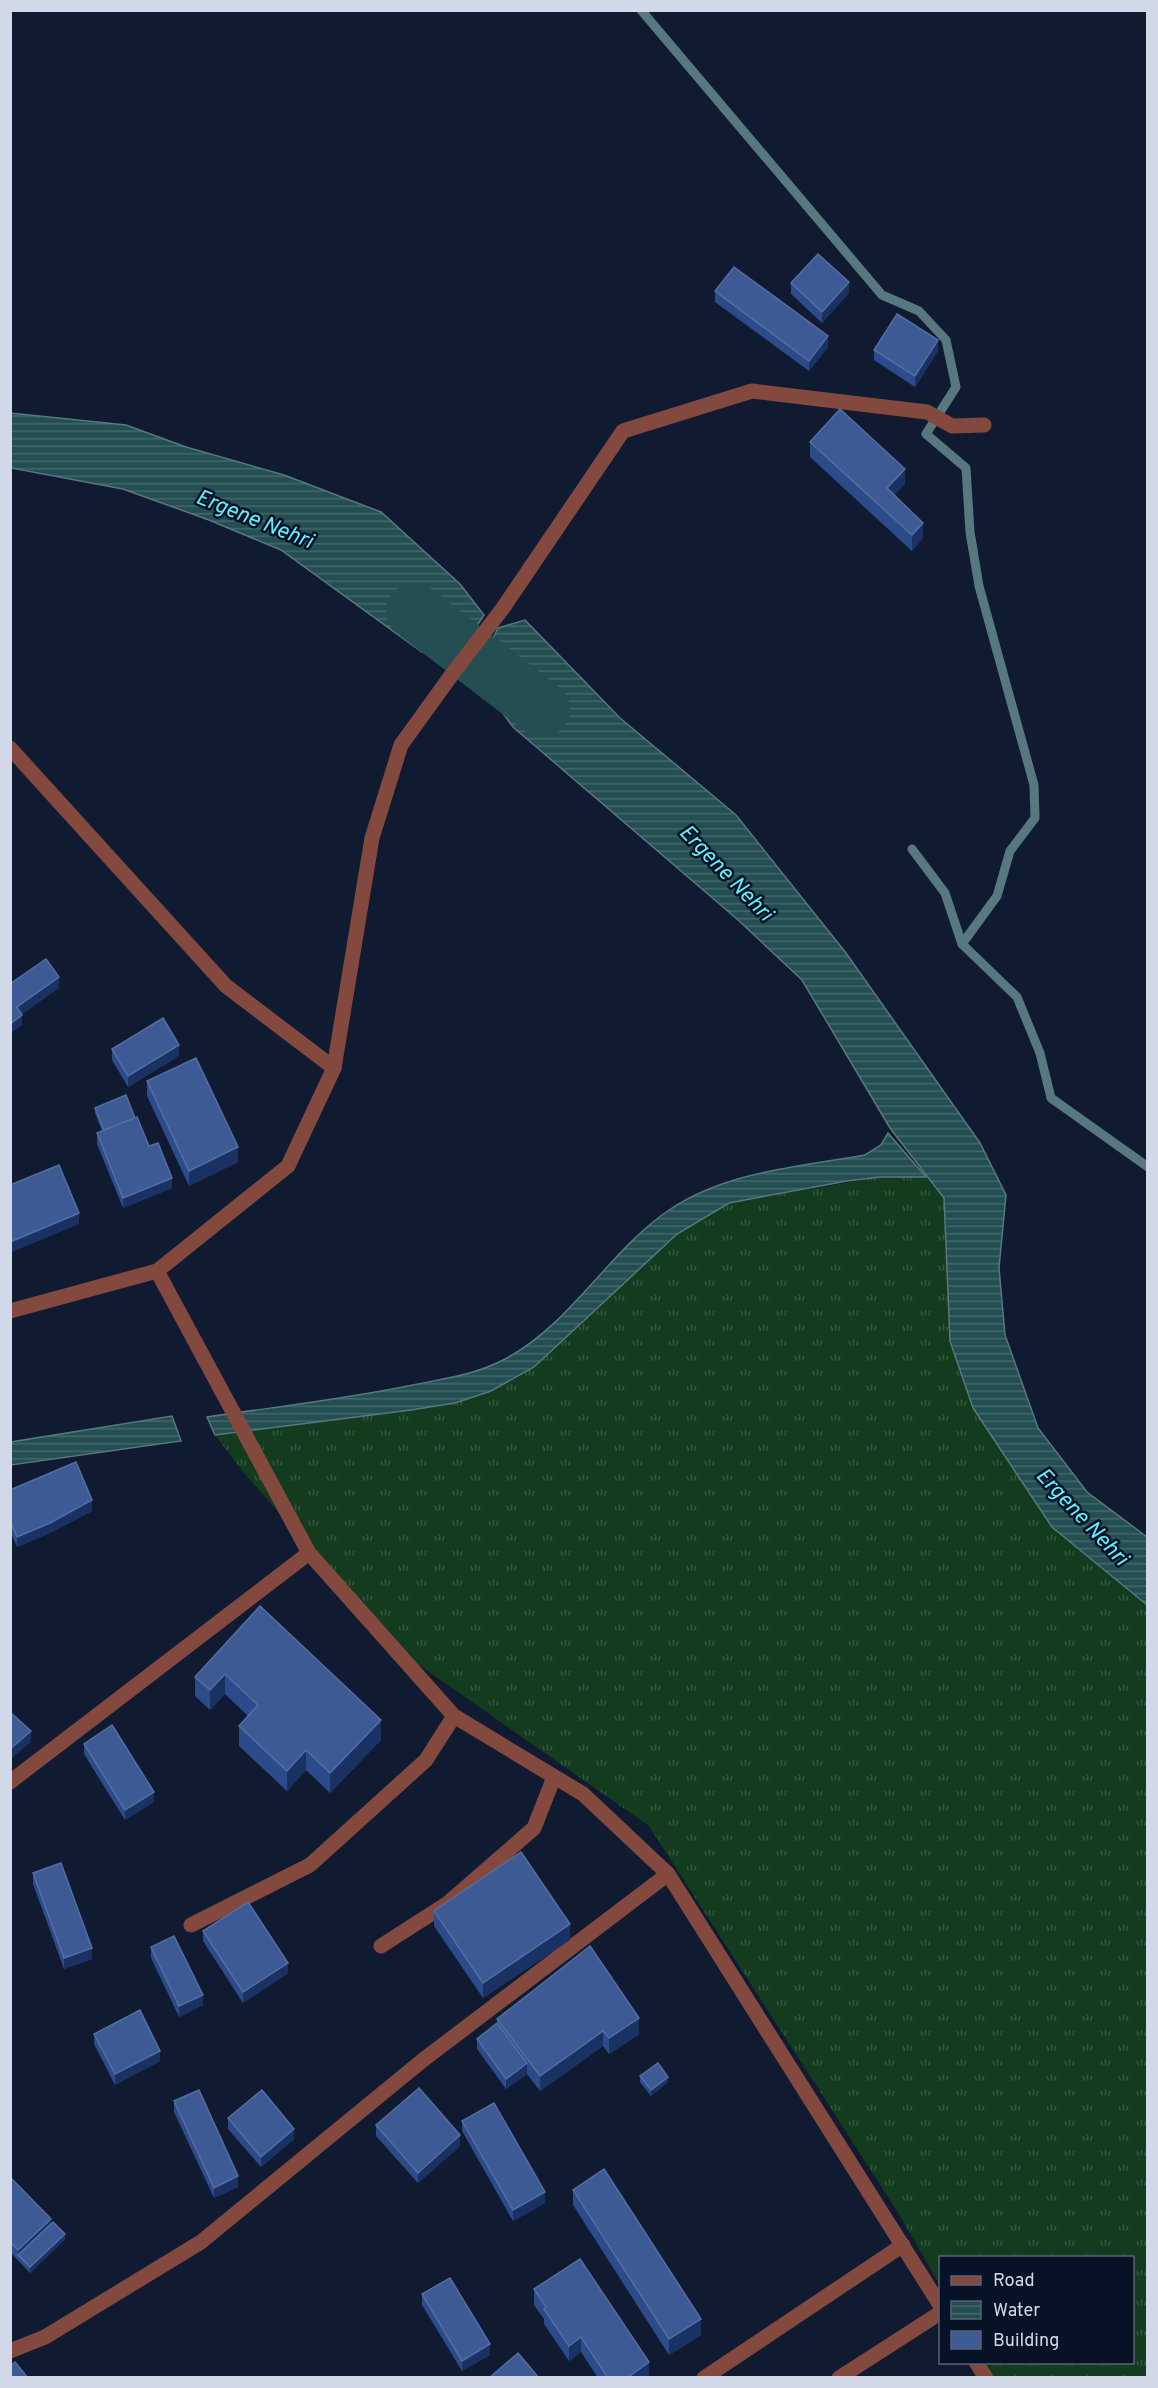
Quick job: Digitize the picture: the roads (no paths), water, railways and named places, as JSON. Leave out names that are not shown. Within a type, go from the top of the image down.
[{"type":"street","points":[[10,1311],[157,1271],[288,1166],[334,1068],[372,838],[401,745],[502,608],[623,431],[752,391],[927,412],[952,426],[984,425]]},
{"type":"street","points":[[10,748],[226,986],[334,1068]]},
{"type":"street","points":[[157,1271],[309,1553],[454,1716],[583,1794],[668,1874],[939,2303]]},
{"type":"street","points":[[10,1782],[309,1553]]},
{"type":"street","points":[[192,1925],[310,1865],[426,1760],[454,1716]]},
{"type":"street","points":[[381,1946],[448,1903],[534,1828],[554,1777]]},
{"type":"street","points":[[10,2351],[45,2337],[201,2242],[423,2060],[668,1874]]},
{"type":"street","points":[[704,2378],[903,2245]]},
{"type":"street","points":[[839,2378],[939,2314]]},
{"type":"street","points":[[977,2364],[986,2378]]},
{"type":"water","points":[[10,413],[126,425],[186,447],[284,475],[381,512],[460,584],[484,615],[453,662],[422,652],[281,550],[209,520],[123,489],[11,468]]},
{"type":"water","points":[[525,620],[620,718],[736,815],[846,953],[980,1143],[1006,1195],[999,1268],[1005,1335],[1038,1428],[1087,1492],[1147,1537],[1147,1605],[1052,1527],[973,1408],[950,1341],[944,1198],[890,1128],[802,980],[737,919],[513,727],[475,675],[498,628]]},
{"type":"water","points":[[888,1133],[926,1177],[880,1177],[847,1181],[729,1203],[677,1234],[534,1367],[491,1391],[455,1403],[215,1435],[207,1417],[387,1390],[483,1369],[528,1345],[550,1327],[647,1227],[691,1197],[764,1172],[865,1155],[881,1145]]},
{"type":"water","points":[[172,1416],[181,1441],[11,1465],[11,1442]]},
{"type":"waterway","points":[[641,10],[882,295],[919,311],[946,340],[956,387],[926,434],[966,468],[970,532],[979,586],[1034,785],[1035,818],[1010,851],[997,896],[962,944]]},
{"type":"waterway","name":"Ergene Nehri","points":[[414,611],[542,709]]},
{"type":"waterway","points":[[912,849],[945,893],[962,944],[1017,997],[1040,1053],[1051,1098],[1148,1167]]}]
